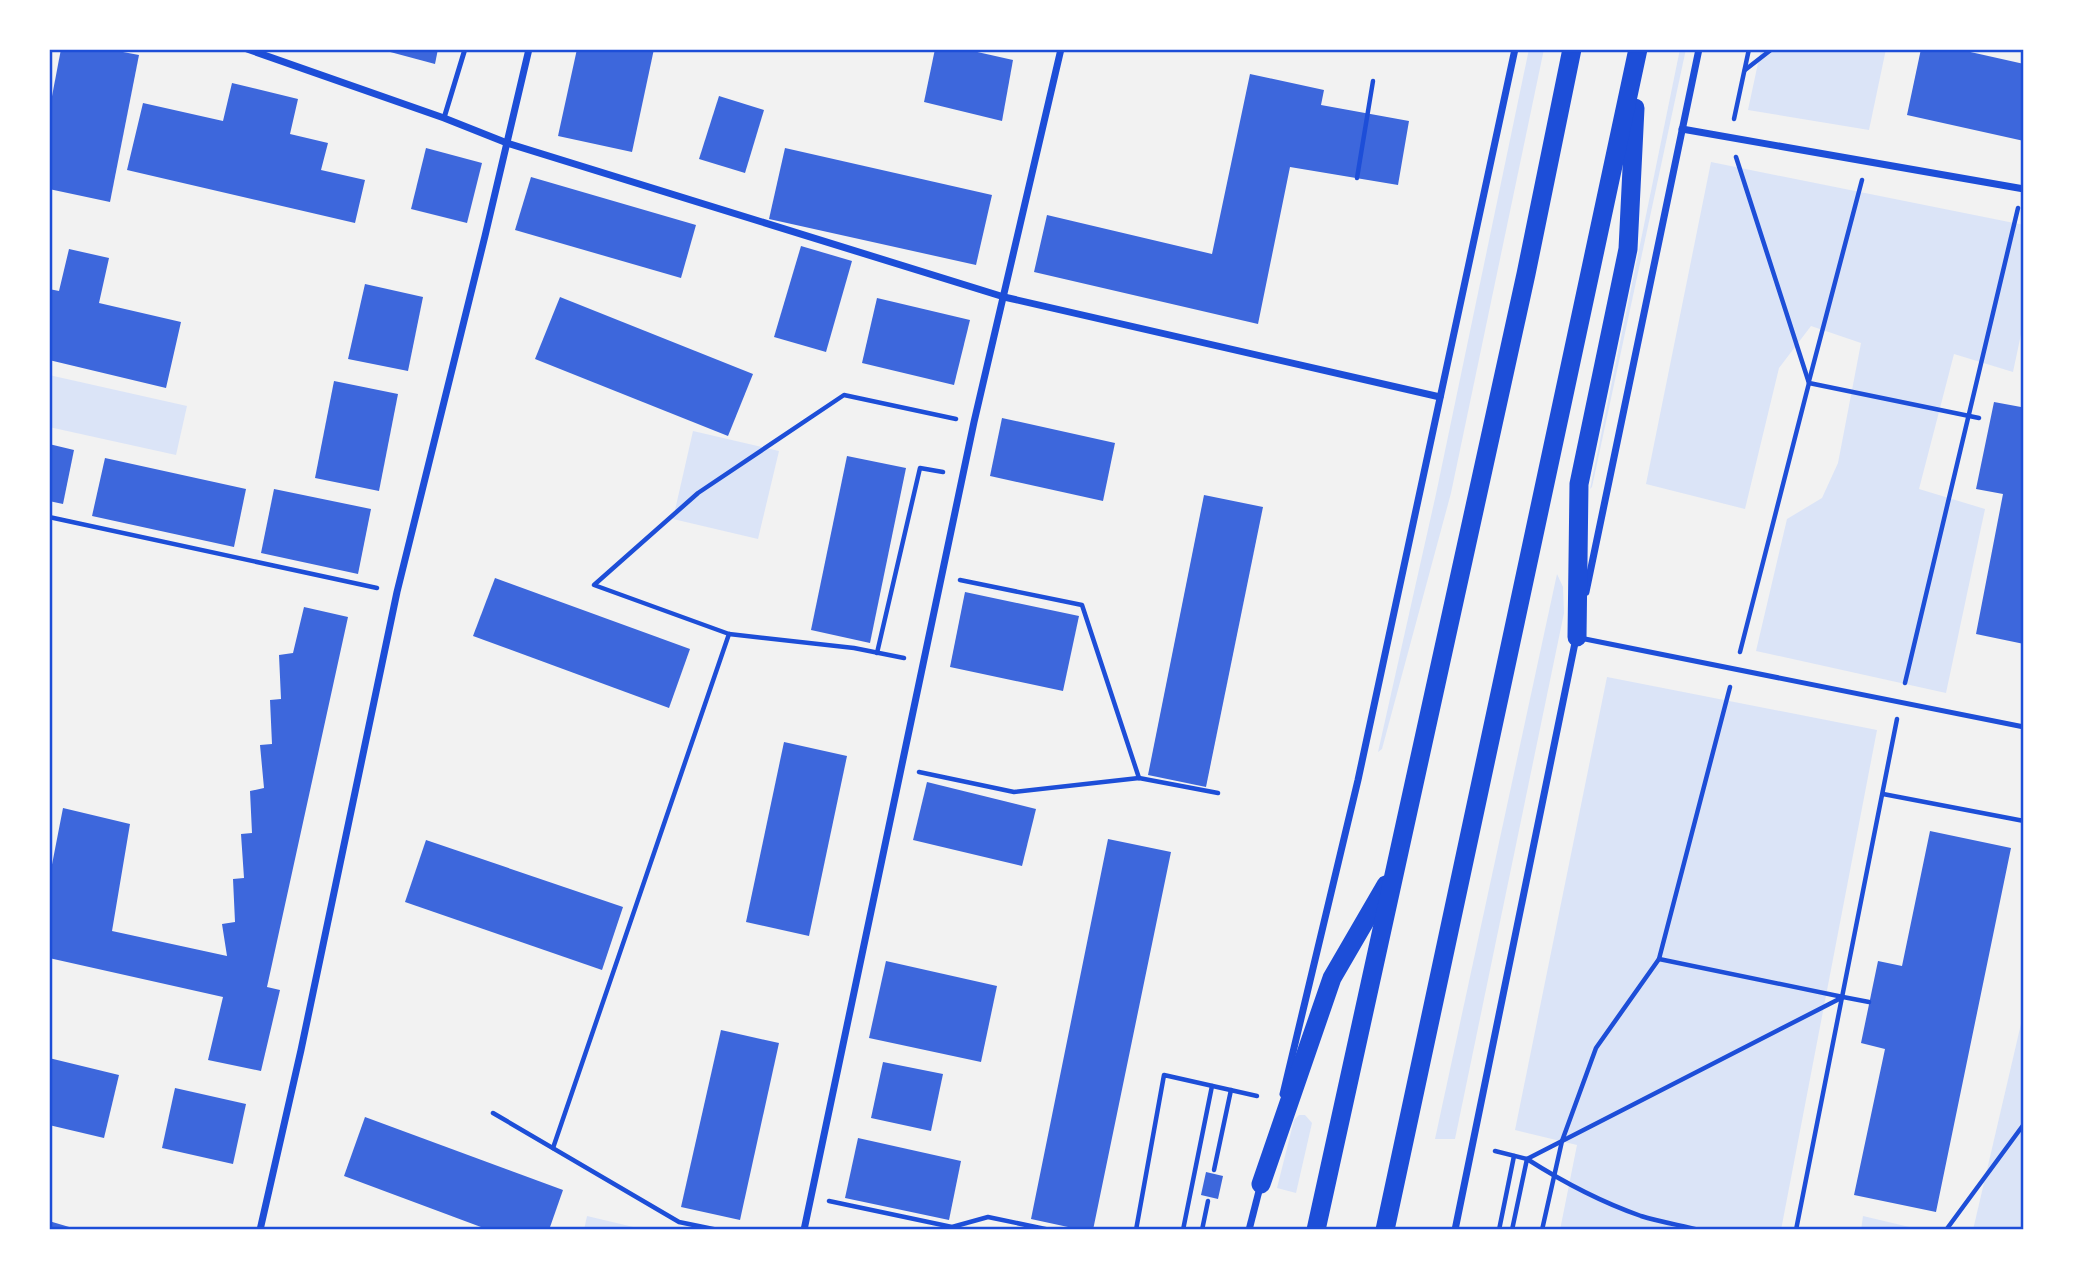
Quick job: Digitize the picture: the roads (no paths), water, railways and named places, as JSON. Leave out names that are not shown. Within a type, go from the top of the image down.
[{"type":"highway","points":[[1316,1230],[1520,301],[1572,49]]},
{"type":"highway","points":[[1577,637],[1579,484],[1628,249],[1638,50]]},
{"type":"highway","points":[[1385,1230],[1638,50]]},
{"type":"highway","points":[[1261,1184],[1332,978],[1395,869]]},
{"type":"street","points":[[247,49],[507,143],[1003,297],[1440,397]]},
{"type":"street","points":[[260,1230],[301,1050],[397,592],[528,49]]},
{"type":"street","points":[[804,1230],[974,422],[1061,49]]},
{"type":"street","points":[[1249,1230],[1358,780],[1515,49]]},
{"type":"street","points":[[1455,1230],[1699,49]]},
{"type":"street","points":[[1682,129],[2023,189]]},
{"type":"lane","points":[[444,118],[465,49]]},
{"type":"lane","points":[[1577,637],[2024,727]]}]
